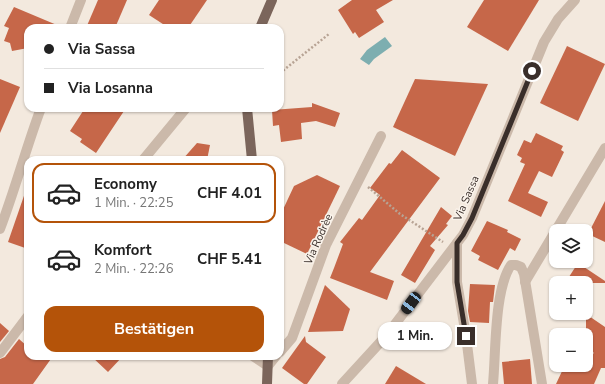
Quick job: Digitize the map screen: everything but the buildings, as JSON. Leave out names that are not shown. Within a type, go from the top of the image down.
[{"type":"main road","points":[[262,24],[272,0]]},
{"type":"main road","points":[[247,112],[252,156]]},
{"type":"main road","points":[[267,384],[268,361]]},
{"type":"street","points":[[72,24],[81,0]]},
{"type":"street","name":"Via Sassa","points":[[342,384],[386,336],[463,235],[472,218],[544,42],[558,19],[575,0]]},
{"type":"street","points":[[0,230],[27,144],[39,112]]},
{"type":"street","points":[[146,156],[183,112]]},
{"type":"street","name":"Via Rodrèe","points":[[284,347],[292,338],[326,245],[381,136]]},
{"type":"street","points":[[525,282],[605,148]]},
{"type":"street","points":[[457,243],[457,282],[472,384]]},
{"type":"street","points":[[493,384],[500,301],[504,280],[512,265],[522,267],[524,274],[542,384]]},
{"type":"street","points":[[0,353],[24,321]]},
{"type":"path","points":[[284,70],[329,34]]},
{"type":"path","points":[[371,190],[400,214],[446,244]]},
{"type":"water","points":[[385,37],[392,46],[374,59],[369,65],[360,59],[367,50]]},
{"type":"route","points":[[466,336],[457,282],[457,243],[472,218],[532,71]]}]
